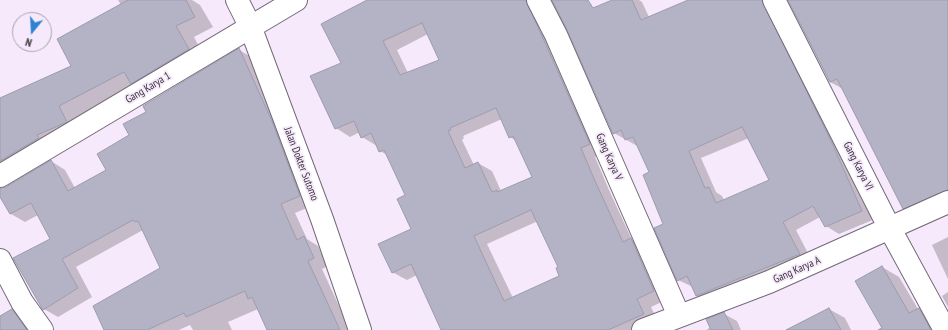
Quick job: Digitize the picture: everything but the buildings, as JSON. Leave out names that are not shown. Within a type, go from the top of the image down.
[{"type":"street","name":"Jalan Dokter Sutomo","points":[[237,0],[250,26],[338,261],[360,330]]},
{"type":"street","name":"Gang Karya 1","points":[[0,176],[296,0]]},
{"type":"street","name":"Gang Karya V","points":[[538,0],[556,35],[679,316]]},
{"type":"street","name":"Gang Karya VI","points":[[774,0],[890,229],[945,330]]},
{"type":"street","name":"Gang Karya A","points":[[643,330],[769,282],[948,202]]},
{"type":"street","points":[[0,260],[22,302],[42,330]]}]
